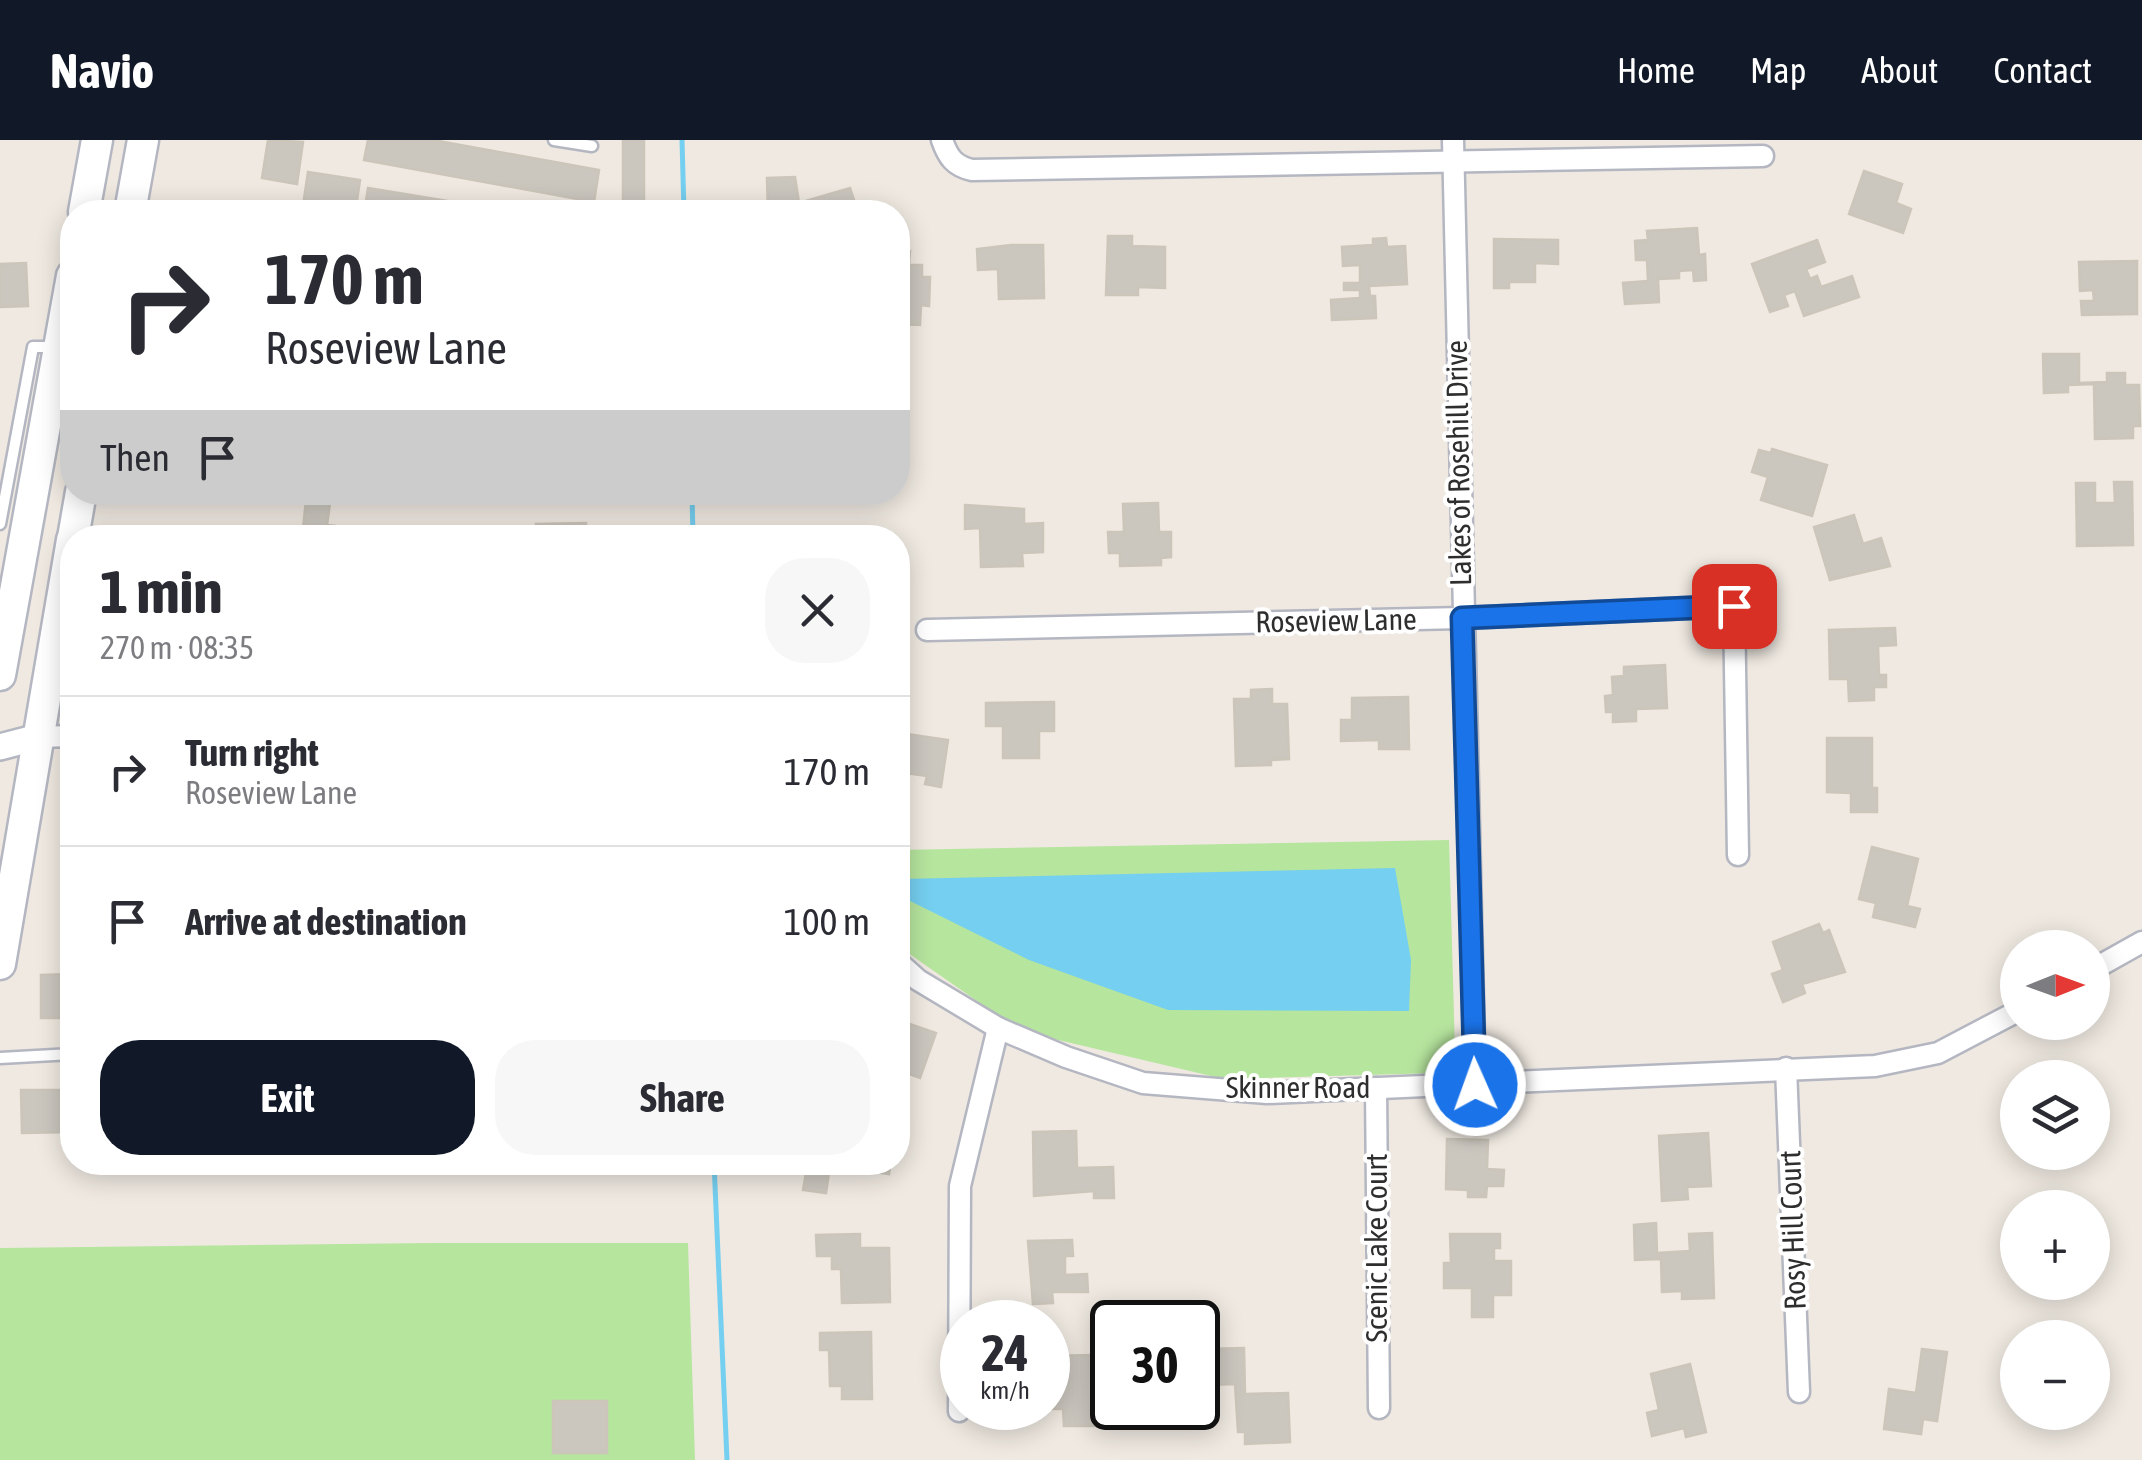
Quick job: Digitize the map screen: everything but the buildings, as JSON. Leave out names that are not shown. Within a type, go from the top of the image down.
[{"type":"main road","points":[[86,200],[97,140]]},
{"type":"main road","points":[[132,200],[142,140]]},
{"type":"main road","points":[[0,674],[7,591],[60,374]]},
{"type":"main road","points":[[0,964],[60,612]]},
{"type":"street","name":"Lakes of Rosehill Drive","points":[[1453,140],[1475,1085]]},
{"type":"street","points":[[945,148],[960,168],[972,170],[1764,156]]},
{"type":"street","name":"Roseview Lane","points":[[928,630],[1462,618],[1734,606],[1738,855]]},
{"type":"street","points":[[0,727],[38,737]]},
{"type":"street","points":[[0,747],[38,737],[60,736]]},
{"type":"street","points":[[2110,960],[2142,942]]},
{"type":"street","name":"Skinner Road","points":[[910,973],[998,1028],[1066,1057],[1143,1083],[1268,1094],[1875,1066],[1938,1053],[2000,1020]]},
{"type":"street","points":[[959,1300],[960,1186],[998,1028]]},
{"type":"street","name":"Rosy Hill Court","points":[[1786,1068],[1799,1392]]},
{"type":"street","name":"Scenic Lake Court","points":[[1376,1088],[1378,1408]]},
{"type":"lane","points":[[554,140],[592,146]]},
{"type":"lane","points":[[0,524],[33,347],[60,349]]},
{"type":"lane","points":[[0,1058],[60,1055]]},
{"type":"green space","points":[[1449,840],[1455,1051],[1437,1073],[1224,1079],[1020,1031],[910,954],[910,850]]},
{"type":"green space","points":[[688,1243],[695,1460],[0,1460],[0,1248]],"holes":[[[553,1401],[607,1401],[607,1452],[553,1452]]]},
{"type":"water","points":[[1395,868],[1411,960],[1409,1011],[1168,1010],[1029,960],[910,901],[910,879]]},
{"type":"waterway","points":[[682,140],[684,200]]},
{"type":"waterway","points":[[692,505],[693,525]]},
{"type":"waterway","points":[[715,1175],[727,1460]]},
{"type":"route","points":[[1475,1085],[1462,618],[1734,606]]}]
